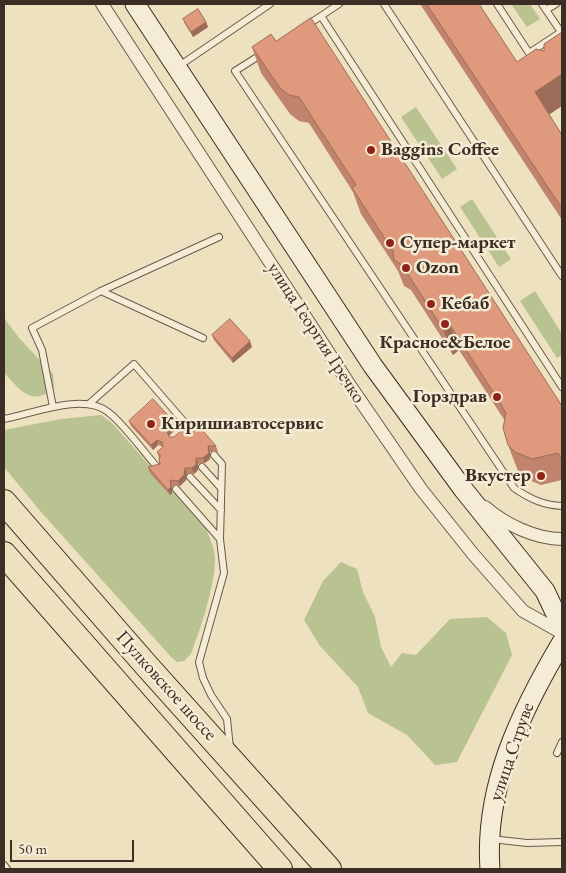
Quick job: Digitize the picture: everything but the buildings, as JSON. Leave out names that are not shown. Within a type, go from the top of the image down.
[{"type":"highway","name":"Пулковское шоссе","points":[[4,502],[329,869]]},
{"type":"highway","name":"Пулковское шоссе","points":[[4,554],[280,869]]},
{"type":"street","name":"улица Георгия Гречко","points":[[102,4],[351,387],[421,489],[473,554],[523,611],[562,634]]},
{"type":"street","name":"улица Георгия Гречко","points":[[135,4],[373,366],[463,489]]},
{"type":"street","points":[[463,489],[498,518],[532,534],[562,538]]},
{"type":"street","points":[[463,489],[545,591],[562,627]]},
{"type":"street","name":"улица Струве","points":[[490,869],[489,839],[493,804],[512,743],[539,682],[562,642]]},
{"type":"lane","points":[[176,68],[270,4]]},
{"type":"lane","points":[[298,31],[339,4]]},
{"type":"lane","points":[[384,4],[562,276]]},
{"type":"lane","points":[[497,4],[529,53],[561,32],[544,7],[556,4]]},
{"type":"lane","points":[[321,16],[562,386]]},
{"type":"lane","points":[[534,49],[540,57]]},
{"type":"lane","points":[[266,51],[235,71],[514,488],[538,502],[562,506]]},
{"type":"lane","points":[[53,407],[42,350],[32,328],[101,292],[219,237]]},
{"type":"lane","points":[[101,292],[203,338]]},
{"type":"lane","points":[[90,404],[134,364],[193,432]]},
{"type":"lane","points":[[4,419],[53,407],[90,404],[108,412],[153,457],[157,467]]},
{"type":"lane","points":[[181,431],[188,426]]},
{"type":"lane","points":[[214,456],[222,464],[220,539],[224,573],[199,662],[203,678],[211,695],[227,719],[231,759]]},
{"type":"lane","points":[[202,466],[221,488]]},
{"type":"lane","points":[[190,477],[221,510]]},
{"type":"lane","points":[[176,489],[220,539]]},
{"type":"lane","points":[[557,754],[562,742]]},
{"type":"lane","points":[[489,839],[528,843],[562,842]]},
{"type":"lane","points":[[4,866],[7,869]]},
{"type":"green space","points":[[511,4],[530,4],[540,19],[527,27]]},
{"type":"green space","points":[[416,107],[457,169],[442,179],[401,117]]},
{"type":"green space","points":[[472,199],[511,259],[499,267],[460,207]]},
{"type":"green space","points":[[535,291],[562,334],[562,355],[557,358],[520,301]]},
{"type":"green space","points":[[4,318],[20,339],[53,374],[54,387],[46,393],[39,396],[26,394],[4,373]]},
{"type":"green space","points":[[101,415],[112,423],[206,529],[212,545],[215,563],[209,598],[191,654],[184,661],[177,662],[172,658],[41,512],[4,467],[4,430],[61,419]]},
{"type":"green space","points":[[341,562],[357,569],[363,592],[375,617],[381,647],[391,667],[402,653],[416,655],[450,619],[487,617],[506,633],[512,655],[457,762],[435,765],[407,735],[368,713],[358,687],[320,646],[304,620],[323,581]]},
{"type":"place","name":"Baggins Coffee","points":[[371,150]]},
{"type":"place","name":"Супер-маркет","points":[[390,243]]},
{"type":"place","name":"Ozon","points":[[406,268]]},
{"type":"place","name":"Кебаб","points":[[431,304]]},
{"type":"place","name":"Красное&Белое","points":[[445,324]]},
{"type":"place","name":"Горздрав","points":[[497,397]]},
{"type":"place","name":"Киришиавтосервис","points":[[151,424]]},
{"type":"place","name":"Вкустер","points":[[541,476]]}]
